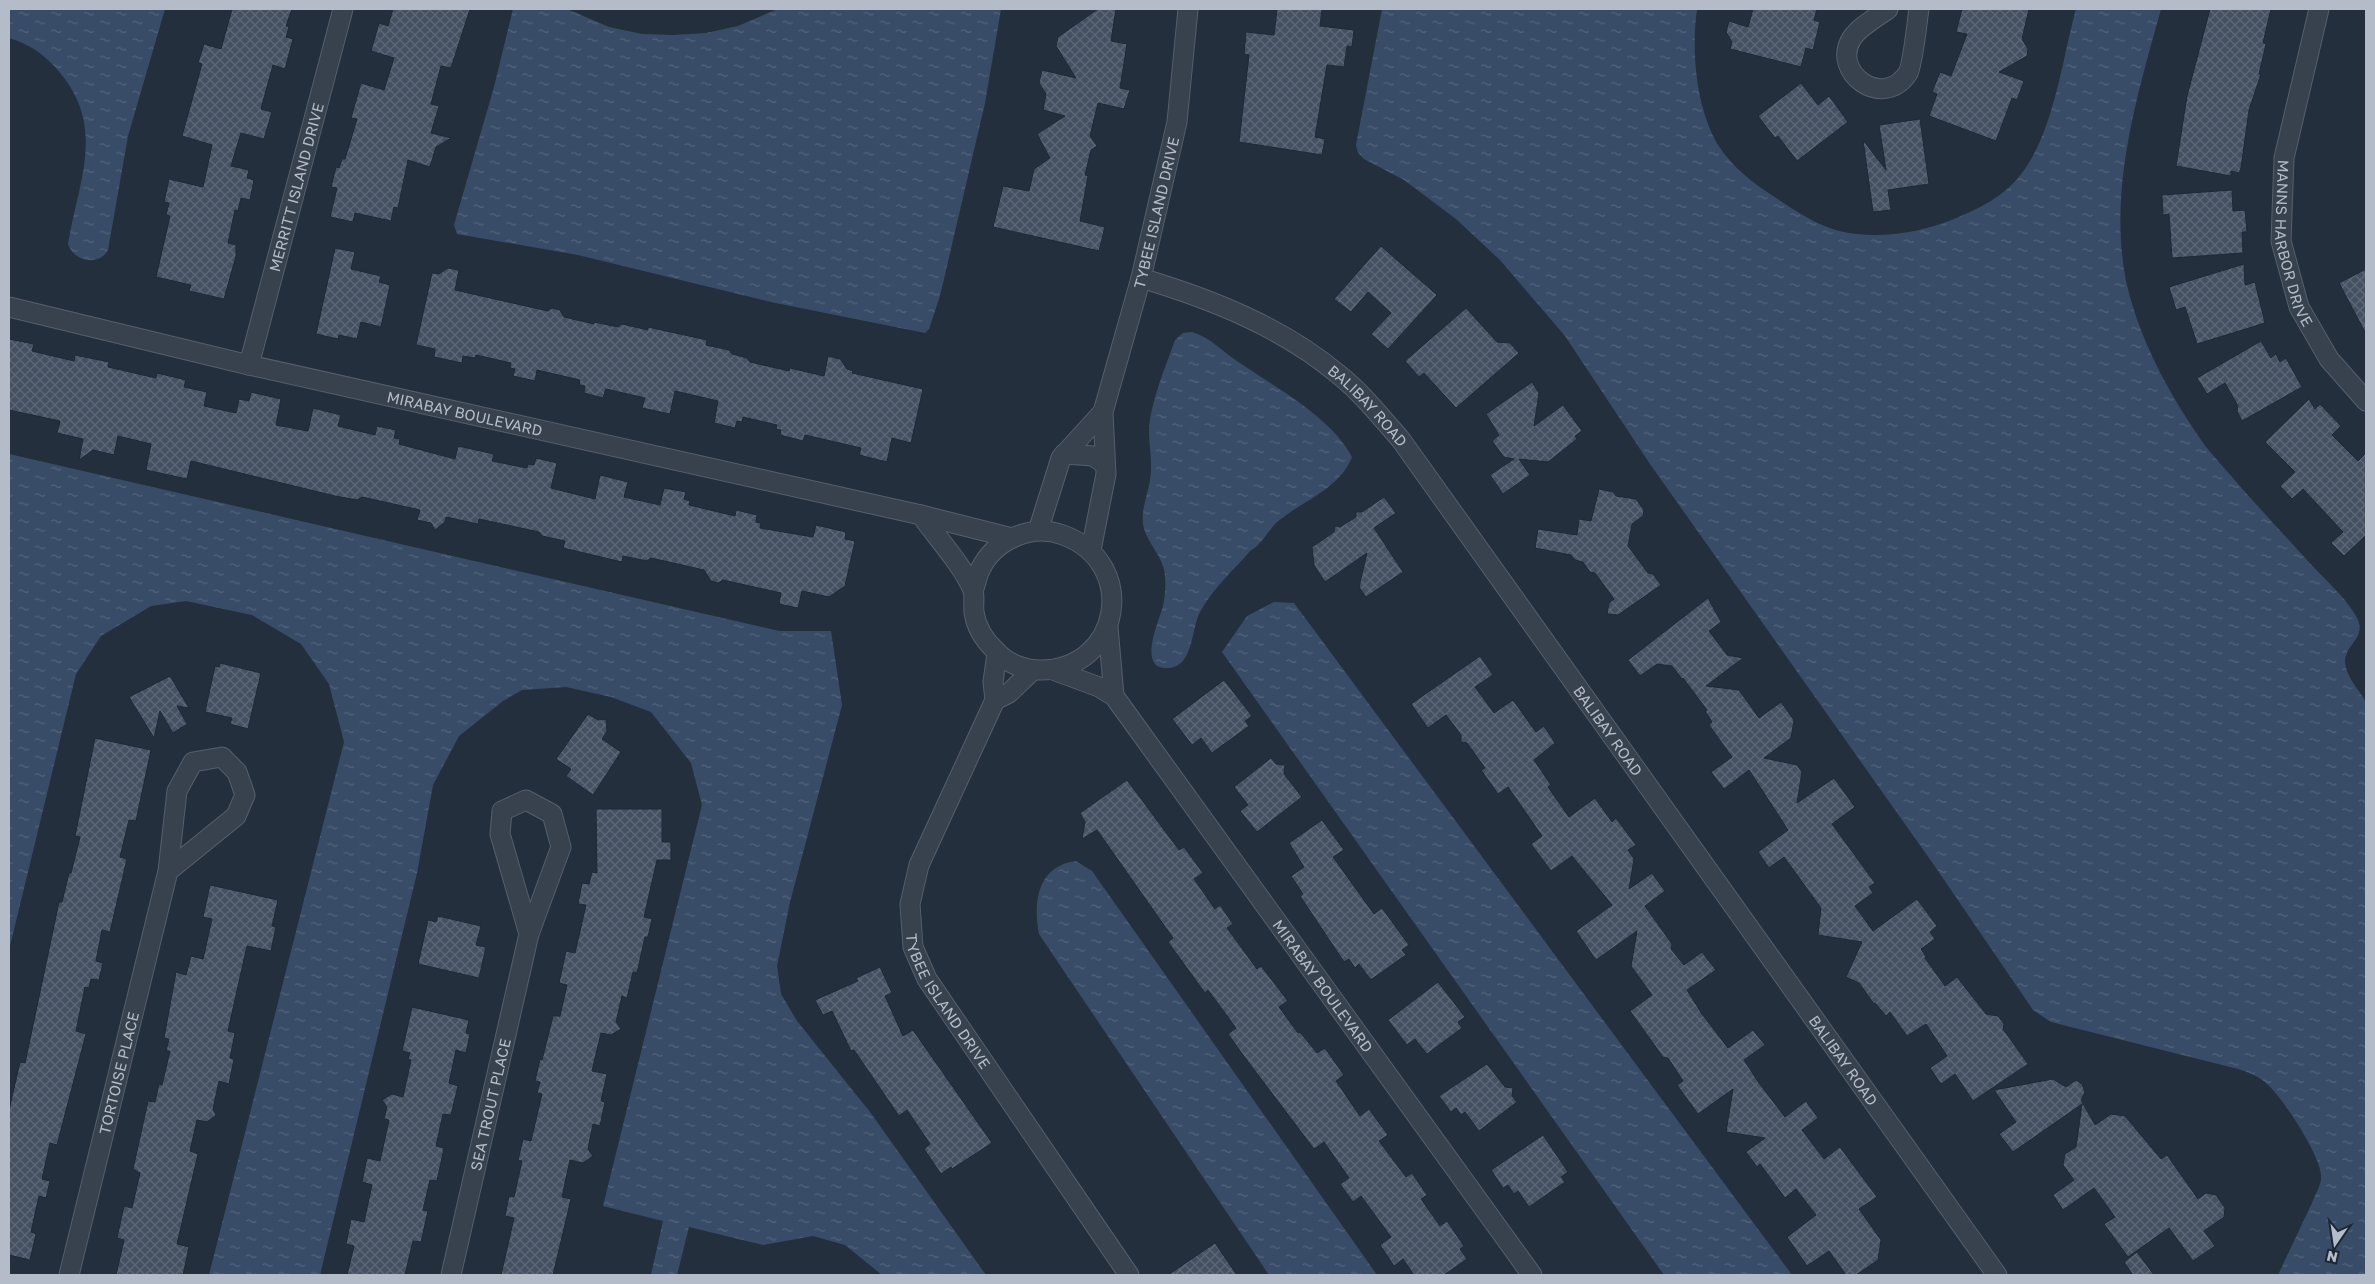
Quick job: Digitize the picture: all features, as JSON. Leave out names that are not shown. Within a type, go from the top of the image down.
[{"type":"street","name":"MERRITT ISLAND DRIVE","points":[[249,365],[343,9]]},
{"type":"street","name":"TYBEE ISLAND DRIVE","points":[[1091,550],[1106,474],[1104,412],[1141,278],[1178,122],[1188,9]]},
{"type":"street","points":[[1888,9],[1852,37],[1846,54],[1852,74],[1868,88],[1884,88],[1898,82],[1908,72],[1920,9]]},
{"type":"street","name":"MANNS HARBOR DRIVE","points":[[2319,9],[2284,158],[2281,242],[2299,307],[2329,359],[2366,400]]},
{"type":"street","name":"BALIBAY ROAD","points":[[1141,278],[1183,290],[1232,309],[1278,333],[1338,373],[1364,397],[1401,440],[1997,1275]]},
{"type":"street","name":"MIRABAY BOULEVARD","points":[[9,308],[249,365],[921,515],[1012,538]]},
{"type":"street","name":"TYBEE ISLAND DRIVE","points":[[1038,531],[1060,458],[1104,412]]},
{"type":"street","points":[[1064,454],[1093,456],[1105,464]]},
{"type":"street","points":[[921,515],[974,591]]},
{"type":"street","name":"MIRABAY BOULEVARD","points":[[1038,531],[1058,533],[1076,539],[1091,550],[1104,567],[1111,586],[1113,606],[1108,626],[1095,647],[1076,662],[1053,670],[1032,670],[1013,664],[997,653],[982,635],[974,614],[974,591],[980,570],[994,551],[1012,538],[1038,531]]},
{"type":"street","name":"MIRABAY BOULEVARD","points":[[1108,626],[1114,696]]},
{"type":"street","name":"TYBEE ISLAND DRIVE","points":[[997,653],[993,682],[995,700],[919,865],[910,904],[913,947],[927,979],[1129,1275]]},
{"type":"street","points":[[995,700],[1009,693],[1032,670]]},
{"type":"street","name":"MIRABAY BOULEVARD","points":[[1053,670],[1099,687],[1114,696],[1532,1275]]},
{"type":"street","name":"TORTOISE PLACE","points":[[70,1275],[168,872],[177,791],[192,762],[222,757],[237,772],[245,795],[236,816],[168,872]]},
{"type":"street","name":"SEA TROUT PLACE","points":[[451,1275],[528,934],[561,847],[552,814],[526,800],[502,811],[500,834],[528,934]]},
{"type":"water","points":[[9,9],[165,9],[128,136],[108,250],[99,259],[86,260],[80,258],[71,250],[68,244],[82,177],[86,136],[82,115],[75,95],[61,74],[44,56],[31,47],[9,38]]},
{"type":"water","points":[[513,9],[567,9],[609,27],[642,34],[673,35],[706,33],[738,26],[778,9],[1001,9],[985,103],[940,296],[929,329],[925,333],[771,302],[578,255],[457,234],[454,225],[494,87]]},
{"type":"water","points":[[1382,9],[1697,9],[1695,60],[1700,97],[1711,130],[1724,153],[1751,181],[1806,217],[1839,231],[1853,234],[1883,235],[1927,228],[1964,215],[1999,195],[2022,173],[2042,137],[2049,116],[2076,9],[2161,9],[2143,75],[2128,143],[2120,212],[2121,247],[2126,281],[2139,325],[2158,368],[2181,409],[2206,447],[2313,567],[2341,595],[2353,610],[2359,625],[2358,636],[2348,650],[2345,662],[2350,678],[2366,702],[2366,1275],[2278,1275],[2318,1189],[2321,1175],[2314,1154],[2299,1126],[2273,1090],[2263,1081],[2253,1074],[2238,1069],[2051,1022],[2033,1010],[1934,865],[1650,464],[1565,336],[1500,260],[1456,219],[1404,180],[1364,159],[1358,153],[1356,145]]},
{"type":"water","points":[[1192,332],[1209,340],[1299,402],[1330,428],[1352,457],[1346,468],[1329,487],[1276,523],[1261,542],[1250,551],[1217,588],[1200,612],[1183,661],[1177,666],[1169,668],[1159,667],[1154,662],[1152,654],[1154,633],[1164,602],[1165,580],[1162,562],[1145,531],[1143,513],[1151,474],[1149,431],[1155,397],[1175,340],[1183,333]]},
{"type":"water","points":[[9,454],[779,631],[831,631],[842,705],[790,902],[777,966],[781,994],[797,1021],[870,1112],[986,1275],[882,1275],[845,1245],[813,1236],[763,1245],[689,1227],[677,1275],[651,1275],[663,1221],[603,1206],[702,805],[691,763],[651,712],[611,697],[566,687],[522,690],[503,701],[459,736],[433,785],[417,873],[320,1275],[209,1275],[344,742],[329,684],[301,644],[252,615],[186,601],[151,606],[101,636],[76,674],[9,950]]},
{"type":"water","points":[[1274,602],[1294,603],[1792,1275],[1664,1275],[1222,652],[1247,616]]},
{"type":"water","points":[[1076,861],[1092,871],[1377,1275],[1269,1275],[1039,934],[1037,922],[1038,899],[1046,878],[1053,870],[1063,864]]},
{"type":"building","points":[[232,9],[292,9],[286,26],[289,27],[286,37],[293,39],[285,69],[273,65],[261,109],[272,112],[264,139],[241,133],[231,166],[249,170],[247,178],[254,180],[250,200],[241,198],[238,211],[235,210],[228,243],[236,245],[236,256],[224,299],[189,291],[191,285],[156,277],[170,216],[166,215],[169,203],[164,202],[169,179],[203,187],[212,145],[182,136],[202,64],[198,63],[204,44],[221,49]]},
{"type":"building","points":[[393,9],[470,9],[451,68],[441,66],[431,104],[439,106],[431,133],[451,138],[436,147],[430,167],[408,160],[398,208],[394,207],[391,221],[355,213],[353,222],[330,217],[337,188],[331,187],[336,167],[339,168],[342,159],[345,159],[357,119],[351,118],[361,83],[384,90],[394,58],[371,51],[379,23],[388,26]]},
{"type":"building","points":[[1098,9],[1116,9],[1111,41],[1127,44],[1120,88],[1130,90],[1124,109],[1098,103],[1090,136],[1097,146],[1091,150],[1085,175],[1088,176],[1080,221],[1105,227],[1099,251],[993,227],[1003,186],[1029,191],[1034,169],[1050,158],[1037,134],[1065,116],[1043,110],[1046,94],[1039,83],[1042,70],[1076,78],[1056,46],[1058,37]]},
{"type":"building","points":[[1277,9],[1322,9],[1320,26],[1354,30],[1352,47],[1347,46],[1344,67],[1327,65],[1315,137],[1325,139],[1322,155],[1239,142],[1249,55],[1244,54],[1246,32],[1274,35]]},
{"type":"building","points":[[1753,9],[1817,9],[1814,20],[1820,22],[1813,50],[1806,48],[1801,67],[1730,49],[1732,42],[1726,32],[1729,21],[1748,27]]},
{"type":"building","points":[[1962,9],[2029,9],[2022,39],[2028,49],[2027,56],[1999,72],[2024,81],[2017,100],[2012,98],[1996,141],[1929,116],[1937,94],[1932,92],[1940,72],[1951,76],[1967,34],[1956,32]]},
{"type":"building","points":[[2210,9],[2271,9],[2263,43],[2266,44],[2259,74],[2261,74],[2249,110],[2241,168],[2239,173],[2231,171],[2231,176],[2176,166],[2187,96]]},
{"type":"building","points":[[1801,83],[1818,105],[1829,96],[1848,122],[1797,161],[1778,136],[1775,138],[1758,116]]},
{"type":"building","points":[[1920,119],[1929,184],[1888,190],[1891,210],[1873,212],[1863,140],[1886,170],[1879,125]]},
{"type":"building","points":[[2232,190],[2233,211],[2245,210],[2247,232],[2242,232],[2243,253],[2172,258],[2169,214],[2163,215],[2162,195]]},
{"type":"building","points":[[1381,246],[1437,295],[1388,349],[1371,334],[1391,313],[1368,292],[1351,312],[1334,299]]},
{"type":"building","points":[[335,248],[355,252],[351,269],[381,276],[379,282],[390,285],[381,327],[361,322],[357,339],[339,335],[338,339],[316,334]]},
{"type":"building","points":[[2244,264],[2245,285],[2255,282],[2265,323],[2197,344],[2185,307],[2176,310],[2169,287]]},
{"type":"building","points":[[448,268],[459,270],[455,290],[548,311],[552,308],[560,310],[564,317],[594,324],[594,322],[618,327],[622,324],[648,330],[648,327],[707,340],[706,345],[729,350],[732,354],[747,358],[750,362],[789,371],[790,368],[824,376],[828,356],[840,359],[847,369],[853,371],[852,373],[923,389],[911,443],[892,438],[887,462],[859,455],[861,448],[805,435],[803,441],[780,435],[781,430],[776,429],[777,425],[743,417],[742,422],[737,421],[735,428],[714,423],[718,401],[675,391],[670,414],[642,408],[645,398],[606,389],[603,398],[584,393],[585,386],[579,385],[580,380],[537,370],[535,381],[513,376],[515,369],[510,368],[511,363],[476,355],[475,358],[463,356],[462,363],[434,357],[435,349],[416,345],[432,273],[439,274]]},
{"type":"building","points":[[2366,269],[2366,334],[2339,283]]},
{"type":"building","points":[[1466,308],[1497,342],[1510,343],[1519,353],[1456,408],[1424,373],[1419,377],[1405,361]]},
{"type":"building","points":[[9,339],[34,344],[32,351],[74,361],[75,355],[109,362],[108,367],[156,378],[157,373],[186,380],[184,387],[207,392],[204,406],[236,413],[239,399],[249,401],[251,392],[281,399],[276,425],[308,431],[313,408],[341,415],[338,426],[375,435],[377,426],[396,430],[394,438],[400,439],[399,444],[455,459],[458,446],[494,454],[492,461],[527,468],[528,464],[534,465],[536,458],[557,463],[551,488],[595,499],[600,475],[628,482],[624,497],[660,505],[664,488],[686,492],[684,499],[690,501],[689,505],[735,516],[736,510],[757,515],[756,522],[761,523],[760,528],[813,537],[816,525],[846,532],[845,539],[855,541],[845,586],[829,597],[802,591],[798,608],[779,604],[781,593],[723,580],[718,583],[711,581],[704,570],[651,558],[647,561],[623,556],[622,562],[563,548],[565,541],[542,536],[539,532],[479,519],[478,524],[446,517],[445,522],[435,530],[431,523],[417,520],[420,510],[362,497],[357,500],[335,496],[191,461],[187,479],[146,470],[151,444],[118,436],[114,455],[93,450],[79,460],[83,439],[57,433],[60,421],[9,410]]},
{"type":"building","points":[[2261,341],[2271,358],[2276,354],[2280,362],[2286,358],[2302,387],[2242,421],[2237,411],[2238,406],[2225,383],[2207,394],[2197,378]]},
{"type":"building","points":[[1532,382],[1539,393],[1534,426],[1563,405],[1582,431],[1575,436],[1577,439],[1548,462],[1519,459],[1530,475],[1503,494],[1490,475],[1514,459],[1504,457],[1492,441],[1499,435],[1486,414]]},
{"type":"building","points":[[2309,399],[2315,409],[2320,404],[2341,426],[2332,435],[2358,461],[2366,453],[2366,535],[2344,556],[2331,543],[2343,532],[2303,489],[2292,499],[2280,486],[2295,472],[2265,442]]},
{"type":"building","points":[[1599,489],[1613,492],[1616,496],[1636,499],[1644,510],[1643,516],[1632,524],[1628,546],[1648,573],[1653,574],[1661,585],[1618,615],[1607,614],[1609,603],[1614,599],[1595,573],[1590,572],[1583,562],[1575,560],[1571,555],[1535,548],[1538,529],[1577,535],[1579,519],[1591,521]]},
{"type":"building","points":[[1384,497],[1396,513],[1374,528],[1403,572],[1366,597],[1359,587],[1367,553],[1325,582],[1314,565],[1312,547],[1334,532],[1335,526],[1340,527],[1356,517],[1356,512],[1362,512]]},
{"type":"building","points":[[1708,598],[1721,622],[1709,631],[1727,655],[1743,658],[1706,686],[1739,690],[1759,718],[1781,702],[1794,720],[1791,738],[1764,758],[1797,765],[1802,772],[1797,803],[1834,778],[1855,807],[1832,824],[1875,883],[1869,887],[1873,893],[1855,906],[1873,931],[1917,899],[1937,926],[1930,932],[1935,939],[1921,949],[1925,958],[1945,986],[1957,977],[1986,1014],[1998,1016],[2004,1024],[2003,1029],[2028,1064],[1973,1101],[1955,1074],[1941,1084],[1930,1068],[1947,1056],[1926,1024],[1907,1036],[1890,1012],[1886,1016],[1874,1004],[1859,983],[1846,977],[1862,942],[1818,935],[1821,908],[1784,857],[1769,868],[1758,852],[1788,830],[1749,770],[1724,789],[1711,772],[1732,757],[1709,725],[1712,722],[1705,711],[1707,710],[1683,678],[1672,666],[1657,664],[1640,676],[1628,660]]},
{"type":"building","points":[[1480,656],[1493,675],[1475,687],[1494,713],[1513,700],[1536,732],[1544,726],[1555,743],[1534,760],[1551,785],[1548,787],[1569,817],[1595,798],[1612,822],[1616,818],[1636,845],[1628,850],[1634,859],[1629,889],[1652,873],[1665,891],[1645,906],[1672,944],[1671,949],[1684,965],[1702,952],[1716,970],[1687,990],[1702,1014],[1728,1048],[1753,1030],[1765,1045],[1744,1060],[1759,1083],[1785,1117],[1806,1101],[1818,1118],[1802,1130],[1824,1159],[1840,1147],[1877,1197],[1859,1209],[1881,1240],[1878,1260],[1856,1275],[1846,1275],[1829,1251],[1807,1266],[1787,1237],[1816,1215],[1796,1189],[1785,1198],[1760,1164],[1757,1167],[1746,1152],[1765,1138],[1726,1132],[1733,1089],[1698,1114],[1677,1085],[1683,1081],[1668,1058],[1663,1057],[1630,1011],[1652,995],[1631,966],[1637,931],[1596,960],[1576,931],[1612,905],[1572,856],[1551,871],[1531,844],[1542,836],[1508,787],[1498,794],[1481,770],[1485,768],[1467,743],[1461,742],[1461,735],[1446,715],[1428,728],[1411,704]]},
{"type":"building","points":[[220,663],[261,673],[248,729],[230,724],[232,718],[205,712],[215,666],[219,667]]},
{"type":"building","points":[[170,676],[189,708],[177,706],[187,724],[173,733],[160,711],[154,738],[129,697]]},
{"type":"building","points":[[1224,680],[1252,716],[1245,721],[1249,726],[1212,753],[1201,738],[1192,745],[1172,719]]},
{"type":"building","points":[[588,714],[598,720],[606,719],[607,731],[602,739],[621,752],[593,795],[566,776],[571,769],[556,759]]},
{"type":"building","points":[[95,738],[151,750],[136,821],[129,820],[120,857],[127,859],[110,932],[102,930],[96,961],[103,963],[99,980],[91,979],[89,988],[85,987],[76,1031],[86,1034],[57,1145],[50,1143],[42,1179],[50,1181],[46,1198],[39,1196],[31,1232],[36,1234],[30,1260],[9,1255],[9,1110],[20,1062],[25,1063],[59,902],[62,902],[80,837],[75,836]]},
{"type":"building","points":[[1271,758],[1276,764],[1285,765],[1284,774],[1302,797],[1257,832],[1240,811],[1248,805],[1234,787]]},
{"type":"building","points":[[1127,780],[1179,850],[1184,847],[1203,873],[1194,879],[1215,909],[1220,905],[1233,924],[1227,928],[1257,969],[1261,966],[1288,1001],[1279,1007],[1298,1033],[1300,1032],[1317,1053],[1325,1048],[1344,1075],[1336,1081],[1360,1116],[1369,1109],[1388,1135],[1379,1141],[1406,1177],[1412,1173],[1427,1195],[1421,1199],[1440,1226],[1447,1221],[1464,1246],[1460,1249],[1467,1259],[1444,1275],[1414,1275],[1403,1259],[1394,1266],[1380,1245],[1391,1237],[1361,1196],[1353,1202],[1340,1184],[1349,1178],[1324,1142],[1314,1149],[1243,1055],[1228,1034],[1236,1028],[1208,990],[1205,993],[1168,942],[1173,938],[1097,830],[1082,839],[1085,822],[1080,813]]},
{"type":"building","points":[[596,809],[662,809],[662,842],[671,842],[671,860],[657,860],[644,917],[652,919],[648,937],[645,937],[637,973],[633,972],[627,998],[622,996],[616,1022],[621,1029],[611,1035],[601,1033],[592,1071],[607,1074],[601,1101],[605,1102],[600,1126],[593,1124],[588,1149],[593,1156],[583,1163],[570,1160],[562,1197],[571,1199],[553,1275],[501,1275],[514,1218],[505,1216],[509,1196],[514,1197],[522,1161],[518,1160],[523,1139],[531,1141],[542,1094],[537,1093],[540,1082],[535,1081],[540,1059],[542,1060],[553,1016],[560,1016],[567,985],[559,983],[566,951],[575,953],[586,905],[578,904],[582,883],[589,884],[592,872],[597,873]]},
{"type":"building","points":[[1322,820],[1344,850],[1333,857],[1374,914],[1382,908],[1409,945],[1402,950],[1406,955],[1372,979],[1370,979],[1359,964],[1355,968],[1349,959],[1344,962],[1300,896],[1303,894],[1291,876],[1304,867],[1289,843]]},
{"type":"building","points":[[210,885],[278,900],[272,926],[276,927],[271,951],[247,946],[228,1031],[235,1033],[230,1058],[234,1059],[229,1084],[219,1081],[213,1109],[216,1115],[207,1122],[197,1120],[190,1151],[198,1154],[177,1244],[189,1247],[183,1275],[116,1275],[124,1240],[117,1238],[124,1206],[132,1208],[140,1173],[133,1169],[148,1101],[155,1102],[159,1084],[162,1085],[170,1051],[166,1051],[169,1039],[164,1038],[176,972],[186,975],[191,956],[203,959],[212,919],[203,917]]},
{"type":"building","points":[[438,916],[481,926],[476,945],[486,947],[479,978],[418,964],[428,920],[436,922]]},
{"type":"building","points":[[880,967],[892,993],[885,996],[903,1036],[913,1030],[992,1143],[941,1174],[924,1149],[930,1144],[907,1110],[899,1116],[854,1050],[851,1051],[832,1011],[823,1015],[815,1000],[858,981],[856,978]]},
{"type":"building","points":[[1438,982],[1465,1017],[1458,1022],[1462,1028],[1427,1054],[1415,1039],[1407,1045],[1388,1020]]},
{"type":"building","points":[[412,1007],[469,1020],[466,1033],[470,1034],[466,1053],[456,1050],[449,1083],[458,1086],[451,1115],[443,1114],[436,1146],[444,1148],[437,1181],[430,1180],[423,1210],[428,1211],[421,1242],[413,1241],[405,1275],[347,1275],[354,1246],[346,1244],[351,1219],[364,1222],[372,1185],[362,1182],[367,1158],[380,1161],[389,1120],[384,1119],[387,1107],[382,1100],[392,1094],[403,1097],[411,1060],[408,1059],[410,1053],[402,1051]]},
{"type":"building","points":[[1487,1064],[1505,1087],[1513,1088],[1512,1096],[1517,1102],[1479,1131],[1465,1112],[1461,1115],[1456,1108],[1451,1112],[1439,1096]]},
{"type":"building","points":[[2053,1079],[2066,1087],[2076,1080],[2082,1084],[2085,1092],[2081,1100],[2095,1125],[2111,1114],[2125,1116],[2161,1159],[2167,1155],[2198,1199],[2206,1193],[2216,1195],[2225,1208],[2224,1217],[2204,1231],[2215,1246],[2193,1261],[2169,1228],[2128,1257],[2104,1224],[2115,1217],[2094,1188],[2063,1210],[2053,1195],[2074,1180],[2063,1165],[2065,1154],[2076,1147],[2082,1104],[2013,1152],[1999,1134],[2016,1122],[1994,1090]]},
{"type":"building","points":[[1543,1135],[1568,1172],[1561,1177],[1565,1182],[1529,1207],[1518,1191],[1514,1194],[1508,1185],[1503,1188],[1491,1170]]},
{"type":"building","points":[[1215,1243],[1237,1275],[1168,1275]]},
{"type":"building","points":[[2137,1252],[2154,1275],[2133,1275],[2124,1262]]}]
